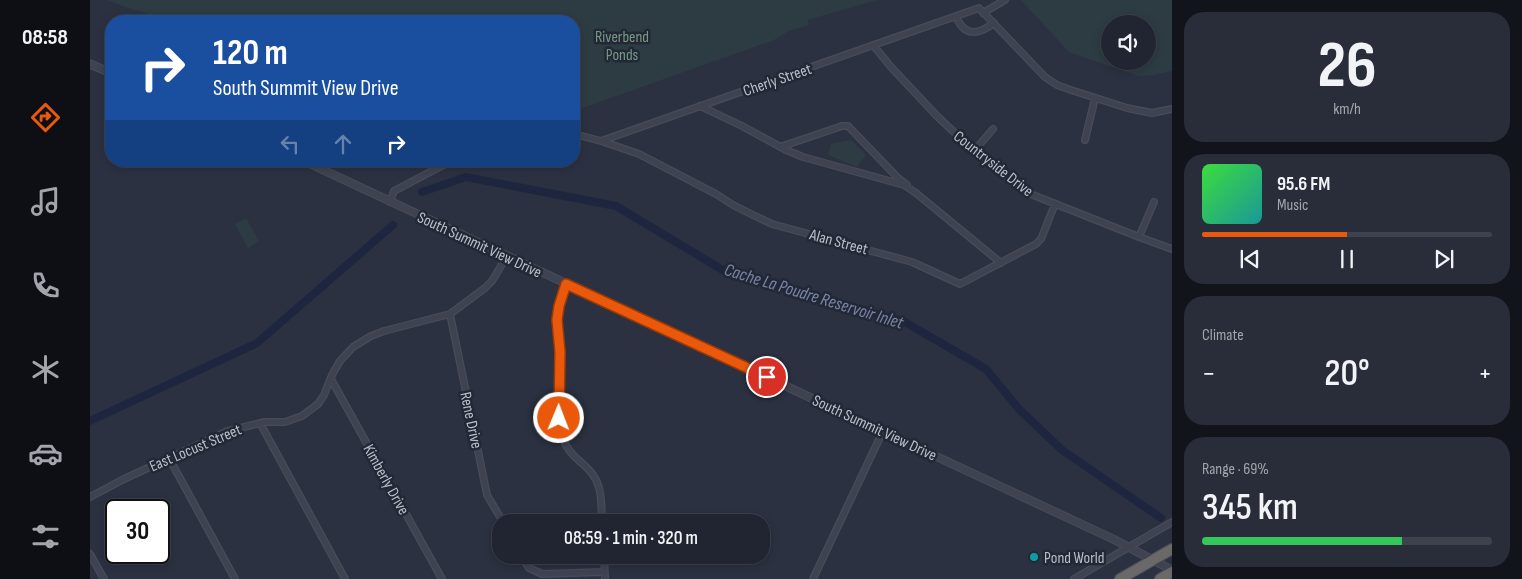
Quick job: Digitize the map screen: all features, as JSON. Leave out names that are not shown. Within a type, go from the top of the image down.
[{"type":"highway","points":[[1120,579],[1172,549]]},
{"type":"highway","points":[[1160,579],[1172,571]]},
{"type":"street","points":[[1005,0],[984,13],[1045,77],[1057,85],[1127,108],[1152,113],[1172,109]]},
{"type":"street","name":"Cherly Street","points":[[601,141],[978,8],[984,13]]},
{"type":"street","points":[[956,16],[963,28],[974,32],[984,30],[994,24]]},
{"type":"street","name":"Countryside Drive","points":[[873,45],[937,116],[974,151],[1016,184],[1033,195],[1172,249]]},
{"type":"street","points":[[90,64],[105,70]]},
{"type":"street","points":[[1085,140],[1095,98]]},
{"type":"street","points":[[700,106],[802,157],[891,181],[916,192]]},
{"type":"street","points":[[780,147],[842,126],[848,126],[898,178],[1001,263]]},
{"type":"street","points":[[974,151],[993,129]]},
{"type":"street","points":[[580,136],[601,141]]},
{"type":"street","name":"Alan Street","points":[[601,141],[639,154],[772,224],[912,262],[960,284],[1036,244],[1041,239],[1055,204]]},
{"type":"street","name":"South Summit View Drive","points":[[317,167],[1113,539],[1172,571]]},
{"type":"street","points":[[390,202],[394,191],[440,167]]},
{"type":"street","points":[[1139,237],[1154,202]]},
{"type":"street","name":"East Locust Street","points":[[90,497],[228,431],[260,423],[285,422],[302,416],[318,404],[324,396],[340,361],[347,352],[361,341],[384,331],[450,314],[492,281],[505,255]]},
{"type":"street","points":[[566,284],[557,320],[560,352],[560,428],[566,446],[597,480],[601,495],[602,514]]},
{"type":"street","name":"Rene Drive","points":[[450,314],[488,495],[499,514]]},
{"type":"street","name":"Kimberly Drive","points":[[331,379],[442,579]]},
{"type":"street","points":[[260,423],[345,579]]},
{"type":"street","points":[[813,579],[883,432]]},
{"type":"street","points":[[169,458],[235,579]]},
{"type":"street","points":[[1074,579],[1172,522]]},
{"type":"street","points":[[90,554],[104,579]]},
{"type":"street","points":[[526,564],[529,568],[542,574],[604,576]]},
{"type":"green space","name":"Riverbend Ponds","points":[[107,0],[877,0],[807,20],[809,25],[789,31],[774,40],[580,109],[580,15],[152,15]]},
{"type":"green space","points":[[1021,0],[1172,0],[1172,71],[1138,76],[1121,70],[1156,70],[1156,15],[1101,15],[1101,63],[1069,52]]},
{"type":"green space","points":[[851,140],[866,155],[857,167],[828,155],[831,144]]},
{"type":"green space","points":[[246,218],[259,241],[248,248],[235,224]]},
{"type":"waterway","name":"Cache La Poudre Reservoir Inlet","points":[[422,192],[466,177],[616,206],[726,272],[903,321],[986,369],[1019,409],[1062,450],[1161,518]]},
{"type":"waterway","name":"Cache La Poudre Reservoir Inlet","points":[[90,421],[257,343],[393,225]]},
{"type":"place","name":"Pond World","points":[[1034,557]]},
{"type":"route","points":[[559,418],[560,352],[557,320],[566,284],[767,377]]}]
